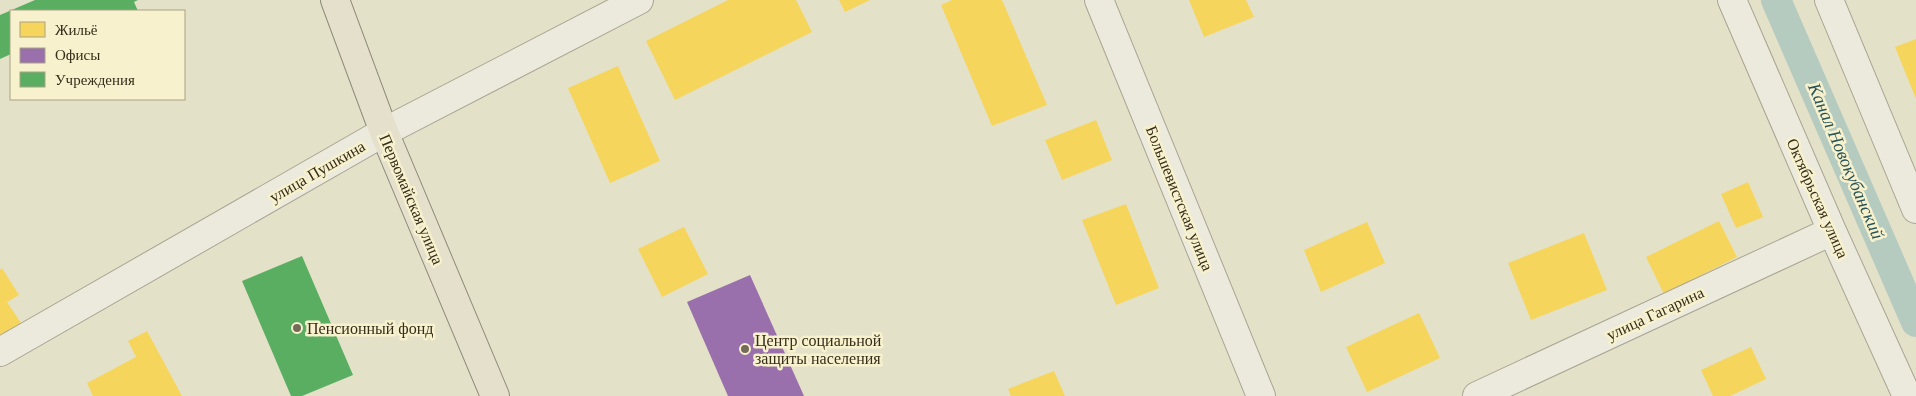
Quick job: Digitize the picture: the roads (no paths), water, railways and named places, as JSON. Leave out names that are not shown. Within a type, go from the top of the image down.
[{"type":"main road","name":"Первомайская улица","points":[[335,0],[384,132],[495,396]]},
{"type":"street","name":"улица Пушкина","points":[[0,352],[384,132],[639,0]]},
{"type":"street","name":"Большевистская улица","points":[[1099,0],[1261,396]]},
{"type":"street","name":"Октябрьская улица","points":[[1732,0],[1832,231],[1907,396]]},
{"type":"street","points":[[1829,0],[1907,168],[1916,209]]},
{"type":"street","name":"улица Гагарина","points":[[1478,396],[1832,231]]},
{"type":"waterway","name":"Канал Новокубанский","points":[[1776,0],[1916,322]]},
{"type":"place","name":"Пенсионный фонд","points":[[297,328]]},
{"type":"place","name":"Центр социальной защиты населения","points":[[745,349]]}]
